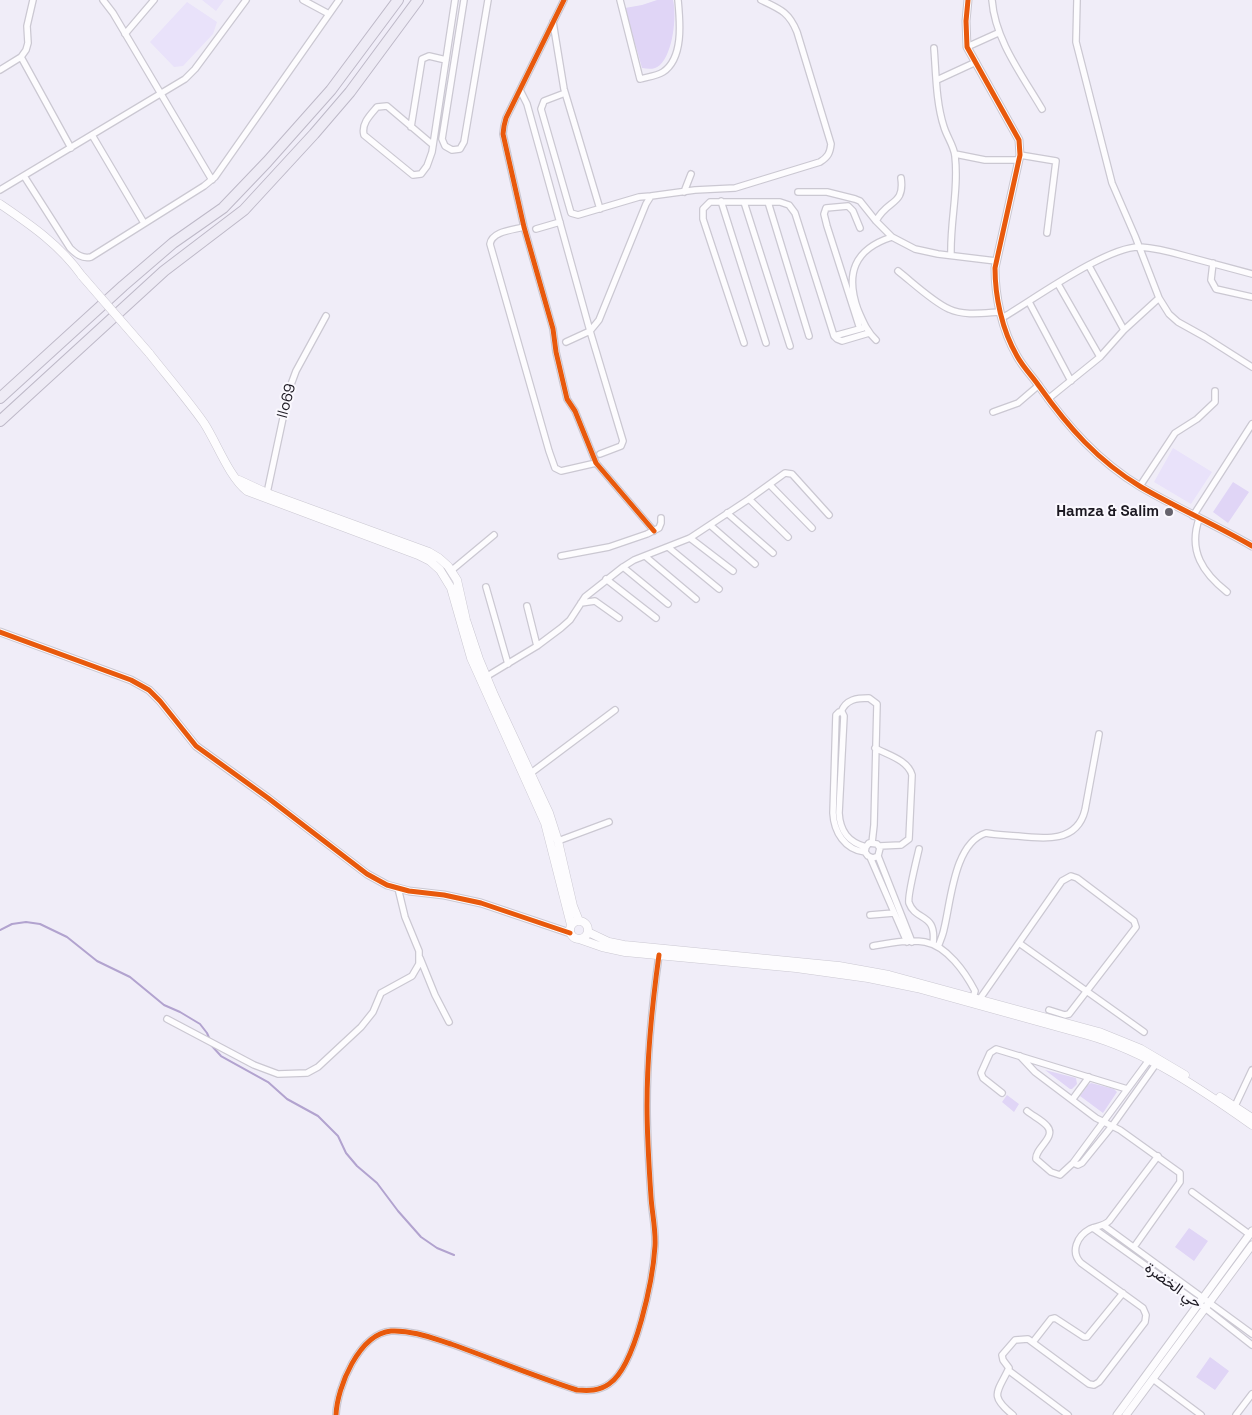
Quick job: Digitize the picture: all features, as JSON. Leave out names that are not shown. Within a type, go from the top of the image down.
[{"type":"highway","points":[[0,398],[173,243],[223,208],[268,162],[331,90],[398,0]]},
{"type":"highway","points":[[0,421],[164,271],[244,210],[350,92],[418,0]]},
{"type":"main road","points":[[0,204],[46,236],[70,259],[82,276],[150,353],[197,413],[245,489],[253,494],[418,555],[436,566],[445,576],[451,588],[466,642],[549,813],[558,841],[573,906],[580,921],[586,924],[588,932],[602,939],[624,945],[855,968],[1088,1028],[1120,1039],[1151,1054],[1252,1118]]},
{"type":"main road","points":[[237,479],[267,493],[429,552],[452,570],[459,586],[467,625],[483,678],[545,823],[574,938],[614,950],[813,970],[884,981],[1098,1038],[1129,1050],[1152,1062],[1206,1094],[1252,1125]]},
{"type":"main road","points":[[571,929],[580,921]]},
{"type":"main road","points":[[579,939],[586,936],[588,932]]},
{"type":"street","points":[[0,70],[21,57],[27,46],[27,26],[33,0]]},
{"type":"street","points":[[103,0],[212,180]]},
{"type":"street","points":[[125,34],[154,0]]},
{"type":"street","points":[[0,190],[185,79],[193,72],[246,0]]},
{"type":"street","points":[[303,0],[329,14]]},
{"type":"street","points":[[24,176],[70,248],[84,258],[90,257],[212,180],[226,164],[339,0]]},
{"type":"street","points":[[433,145],[384,105],[376,109],[364,124],[364,135],[415,175],[421,174],[427,166],[433,145],[455,0]]},
{"type":"street","points":[[464,0],[442,138],[445,146],[452,150],[460,149],[464,142],[488,0]]},
{"type":"street","points":[[564,0],[504,122],[503,130],[524,227],[553,329],[556,352],[567,398],[575,411],[596,463],[654,530]]},
{"type":"street","points":[[620,0],[640,78],[662,73],[669,67],[675,57],[680,34],[678,0]]},
{"type":"street","points":[[565,93],[546,99],[541,104],[540,109],[568,209],[573,214],[578,215],[639,197],[735,188],[820,162],[827,157],[831,144],[793,23],[782,9],[761,0]]},
{"type":"street","points":[[968,0],[966,21],[968,47],[1019,140],[1019,158],[996,261],[995,286],[1001,315],[1016,355],[1081,440],[1104,461],[1140,486],[1252,546]]},
{"type":"street","points":[[992,0],[998,33],[1042,109]]},
{"type":"street","points":[[1077,0],[1076,42],[1112,183],[1159,298],[1169,314],[1178,322],[1252,367]]},
{"type":"street","points":[[553,21],[565,93],[600,209]]},
{"type":"street","points":[[968,47],[998,33]]},
{"type":"street","points":[[934,48],[944,127],[955,154],[956,197],[951,232],[951,254]]},
{"type":"street","points":[[412,127],[422,59],[429,56],[446,60]]},
{"type":"street","points":[[21,57],[71,148]]},
{"type":"street","points":[[937,80],[976,62]]},
{"type":"street","points":[[520,90],[527,104],[590,331],[623,441],[621,446],[600,454]]},
{"type":"street","points":[[92,135],[144,224]]},
{"type":"street","points":[[955,154],[985,160],[1019,158],[1056,161],[1047,233]]},
{"type":"street","points":[[684,192],[691,174]]},
{"type":"street","points":[[876,221],[884,208],[900,197],[901,178]]},
{"type":"street","points":[[798,192],[827,192],[855,199],[867,208],[876,221],[892,237],[915,249],[938,254],[951,254],[996,261]]},
{"type":"street","points":[[566,342],[590,331],[599,320],[646,204],[651,196]]},
{"type":"street","points":[[721,201],[766,343]]},
{"type":"street","points":[[744,342],[701,214],[706,204],[710,202],[785,203],[793,209],[834,336],[842,341],[865,330]]},
{"type":"street","points":[[744,202],[790,346]]},
{"type":"street","points":[[768,202],[810,336]]},
{"type":"street","points":[[860,228],[853,211],[848,206],[831,206],[826,208],[827,226],[865,330],[876,340]]},
{"type":"street","points":[[536,229],[560,222]]},
{"type":"street","points":[[524,227],[495,235],[490,239],[518,353],[555,468],[565,471],[596,463]]},
{"type":"street","points":[[865,330],[852,287],[854,267],[865,250],[892,237]]},
{"type":"street","points":[[898,271],[948,308],[960,312],[1001,315],[1029,302],[1089,266],[1124,250],[1138,247],[1154,248],[1252,274]]},
{"type":"street","points":[[1213,263],[1211,280],[1216,289],[1252,297]]},
{"type":"street","points":[[1089,266],[1124,330]]},
{"type":"street","points":[[1058,284],[1100,357]]},
{"type":"street","points":[[1048,399],[1100,357],[1124,330],[1159,298]]},
{"type":"street","points":[[1029,302],[1071,381]]},
{"type":"street","name":"Ilo69","points":[[267,493],[289,390],[326,316]]},
{"type":"street","points":[[834,336],[865,330]]},
{"type":"street","points":[[993,412],[1018,403],[1038,385]]},
{"type":"street","points":[[1140,486],[1175,433],[1197,419],[1215,402],[1215,391]]},
{"type":"street","points":[[1227,592],[1205,571],[1197,554],[1196,517],[1252,424]]},
{"type":"street","points":[[483,678],[537,646],[565,624],[590,592],[623,567],[690,538],[785,473],[790,473],[829,515]]},
{"type":"street","points":[[770,485],[812,528]]},
{"type":"street","points":[[749,499],[788,537]]},
{"type":"street","points":[[727,514],[773,553]]},
{"type":"street","points":[[561,556],[609,547],[654,530],[659,528],[662,523],[661,518]]},
{"type":"street","points":[[710,525],[755,564]]},
{"type":"street","points":[[452,570],[494,535]]},
{"type":"street","points":[[690,538],[733,571]]},
{"type":"street","points":[[668,547],[720,589]]},
{"type":"street","points":[[645,556],[696,599]]},
{"type":"street","points":[[623,567],[668,604]]},
{"type":"street","points":[[606,580],[656,618]]},
{"type":"street","points":[[486,587],[508,664]]},
{"type":"street","points":[[580,603],[595,601],[619,618]]},
{"type":"street","points":[[527,606],[537,646]]},
{"type":"street","points":[[0,632],[131,680],[149,690],[196,746],[268,798],[367,874],[387,885],[481,903],[571,929]]},
{"type":"street","points":[[865,849],[872,843],[874,824],[875,748],[878,708],[875,701],[869,698],[851,700],[844,704],[841,712],[844,716],[836,808],[846,836],[865,849],[888,891],[909,942]]},
{"type":"street","points":[[531,773],[615,710]]},
{"type":"street","points":[[935,946],[944,928],[956,875],[966,850],[978,835],[986,833],[1036,839],[1052,838],[1064,835],[1080,824],[1085,810],[1099,734]]},
{"type":"street","points":[[872,843],[879,846],[901,845],[909,839],[912,776],[906,764],[875,748]]},
{"type":"street","points":[[558,841],[609,822]]},
{"type":"street","points":[[879,846],[878,856],[894,913],[909,942]]},
{"type":"street","points":[[919,849],[909,891],[909,903],[915,912],[926,919],[932,926],[935,946]]},
{"type":"street","points":[[870,858],[878,856]]},
{"type":"street","points":[[976,999],[1019,943],[1064,878],[1071,876],[1077,878],[1134,921],[1136,925],[1068,1015],[1049,1010]]},
{"type":"street","points":[[167,1019],[254,1065],[278,1074],[307,1073],[318,1067],[361,1027],[373,1012],[382,993],[412,976],[419,964],[419,952],[405,917],[398,888]]},
{"type":"street","points":[[870,915],[894,913]]},
{"type":"street","points":[[874,946],[924,942],[935,946],[952,959],[964,973],[975,991],[976,999]]},
{"type":"street","points":[[1019,943],[1144,1032]]},
{"type":"street","points":[[336,1415],[347,1370],[369,1342],[378,1335],[389,1331],[416,1333],[486,1356],[577,1390],[598,1390],[611,1383],[623,1369],[634,1344],[646,1304],[655,1245],[647,1105],[648,1058],[659,955]]},
{"type":"street","points":[[419,956],[435,995],[449,1022]]},
{"type":"street","points":[[1002,1093],[983,1078],[981,1071],[990,1053],[994,1050],[1020,1056],[1127,1089]]},
{"type":"street","points":[[1020,1056],[1035,1072],[1072,1100],[1178,1171],[1181,1179],[1134,1247]]},
{"type":"street","points":[[1027,1112],[1047,1126],[1050,1131],[1049,1136],[1036,1153],[1037,1160],[1057,1175],[1063,1173],[1073,1163],[1127,1089],[1152,1062]]},
{"type":"street","points":[[1073,1163],[1076,1165],[1081,1164],[1112,1126],[1152,1062]]},
{"type":"street","points":[[1235,1106],[1252,1070]]},
{"type":"street","points":[[1072,1100],[1089,1077]]},
{"type":"street","points":[[1013,1415],[1000,1404],[997,1394],[998,1386],[1008,1370],[1008,1365],[1002,1356],[1012,1343],[1023,1338],[1033,1342],[1089,1384],[1096,1384],[1146,1318],[1143,1308],[1081,1263],[1076,1256],[1076,1244],[1088,1231],[1109,1221],[1158,1156]]},
{"type":"street","points":[[1126,1415],[1153,1379],[1251,1232],[1192,1192]]},
{"type":"street","points":[[1103,1225],[1134,1247],[1204,1303],[1252,1334]]},
{"type":"street","name":"حي الخضرة","points":[[1094,1228],[1204,1303],[1252,1345]]},
{"type":"street","points":[[1117,1415],[1204,1303],[1252,1245]]},
{"type":"street","points":[[1033,1342],[1051,1319],[1055,1318],[1087,1337],[1123,1293]]},
{"type":"street","points":[[1008,1370],[1068,1415]]},
{"type":"street","points":[[1153,1379],[1201,1415]]},
{"type":"street","points":[[1236,1415],[1252,1394]]},
{"type":"shaded area","points":[[202,0],[224,0],[216,11]]},
{"type":"shaded area","points":[[657,0],[673,0],[673,34],[668,52],[660,65],[649,69],[642,68],[625,8]]},
{"type":"shaded area","points":[[187,2],[217,22],[213,34],[183,66],[174,67],[150,42]]},
{"type":"shaded area","points":[[1173,448],[1212,472],[1191,504],[1154,482]]},
{"type":"shaded area","points":[[1233,482],[1249,492],[1228,523],[1213,512]]},
{"type":"shaded area","points":[[1045,1070],[1076,1078],[1077,1084],[1070,1089]]},
{"type":"shaded area","points":[[1091,1083],[1114,1089],[1117,1092],[1103,1113],[1080,1096]]},
{"type":"shaded area","points":[[1007,1095],[1019,1104],[1014,1112],[1002,1102]]},
{"type":"shaded area","points":[[1189,1228],[1208,1241],[1194,1261],[1175,1247]]},
{"type":"shaded area","points":[[1210,1357],[1229,1371],[1215,1390],[1196,1377]]},
{"type":"waterway","points":[[0,930],[12,924],[26,922],[40,924],[67,937],[97,961],[130,977],[164,1005],[200,1024],[210,1040]]},
{"type":"waterway","points":[[211,1045],[221,1056],[268,1082],[287,1099],[318,1116],[338,1136],[346,1153],[357,1166],[377,1183],[421,1237],[437,1248],[454,1255]]},
{"type":"cycle path","points":[[564,0],[506,118],[503,134],[524,227],[553,329],[556,352],[567,399],[575,411],[596,463],[654,531]]},
{"type":"cycle path","points":[[968,0],[966,21],[967,47],[1019,140],[1020,155],[995,268],[1000,313],[1007,335],[1017,356],[1061,415],[1085,442],[1111,466],[1141,487],[1252,546]]},
{"type":"cycle path","points":[[0,632],[131,680],[149,690],[196,746],[268,798],[367,874],[387,885],[409,891],[444,895],[481,903],[570,933]]},
{"type":"cycle path","points":[[336,1415],[337,1403],[345,1377],[352,1364],[369,1341],[379,1334],[391,1331],[414,1333],[437,1339],[577,1390],[601,1388],[609,1384],[619,1374],[635,1341],[647,1299],[654,1260],[655,1234],[648,1152],[647,1087],[650,1030],[659,955]]},
{"type":"place","name":"Hamza & Salim","points":[[1169,512]]}]
